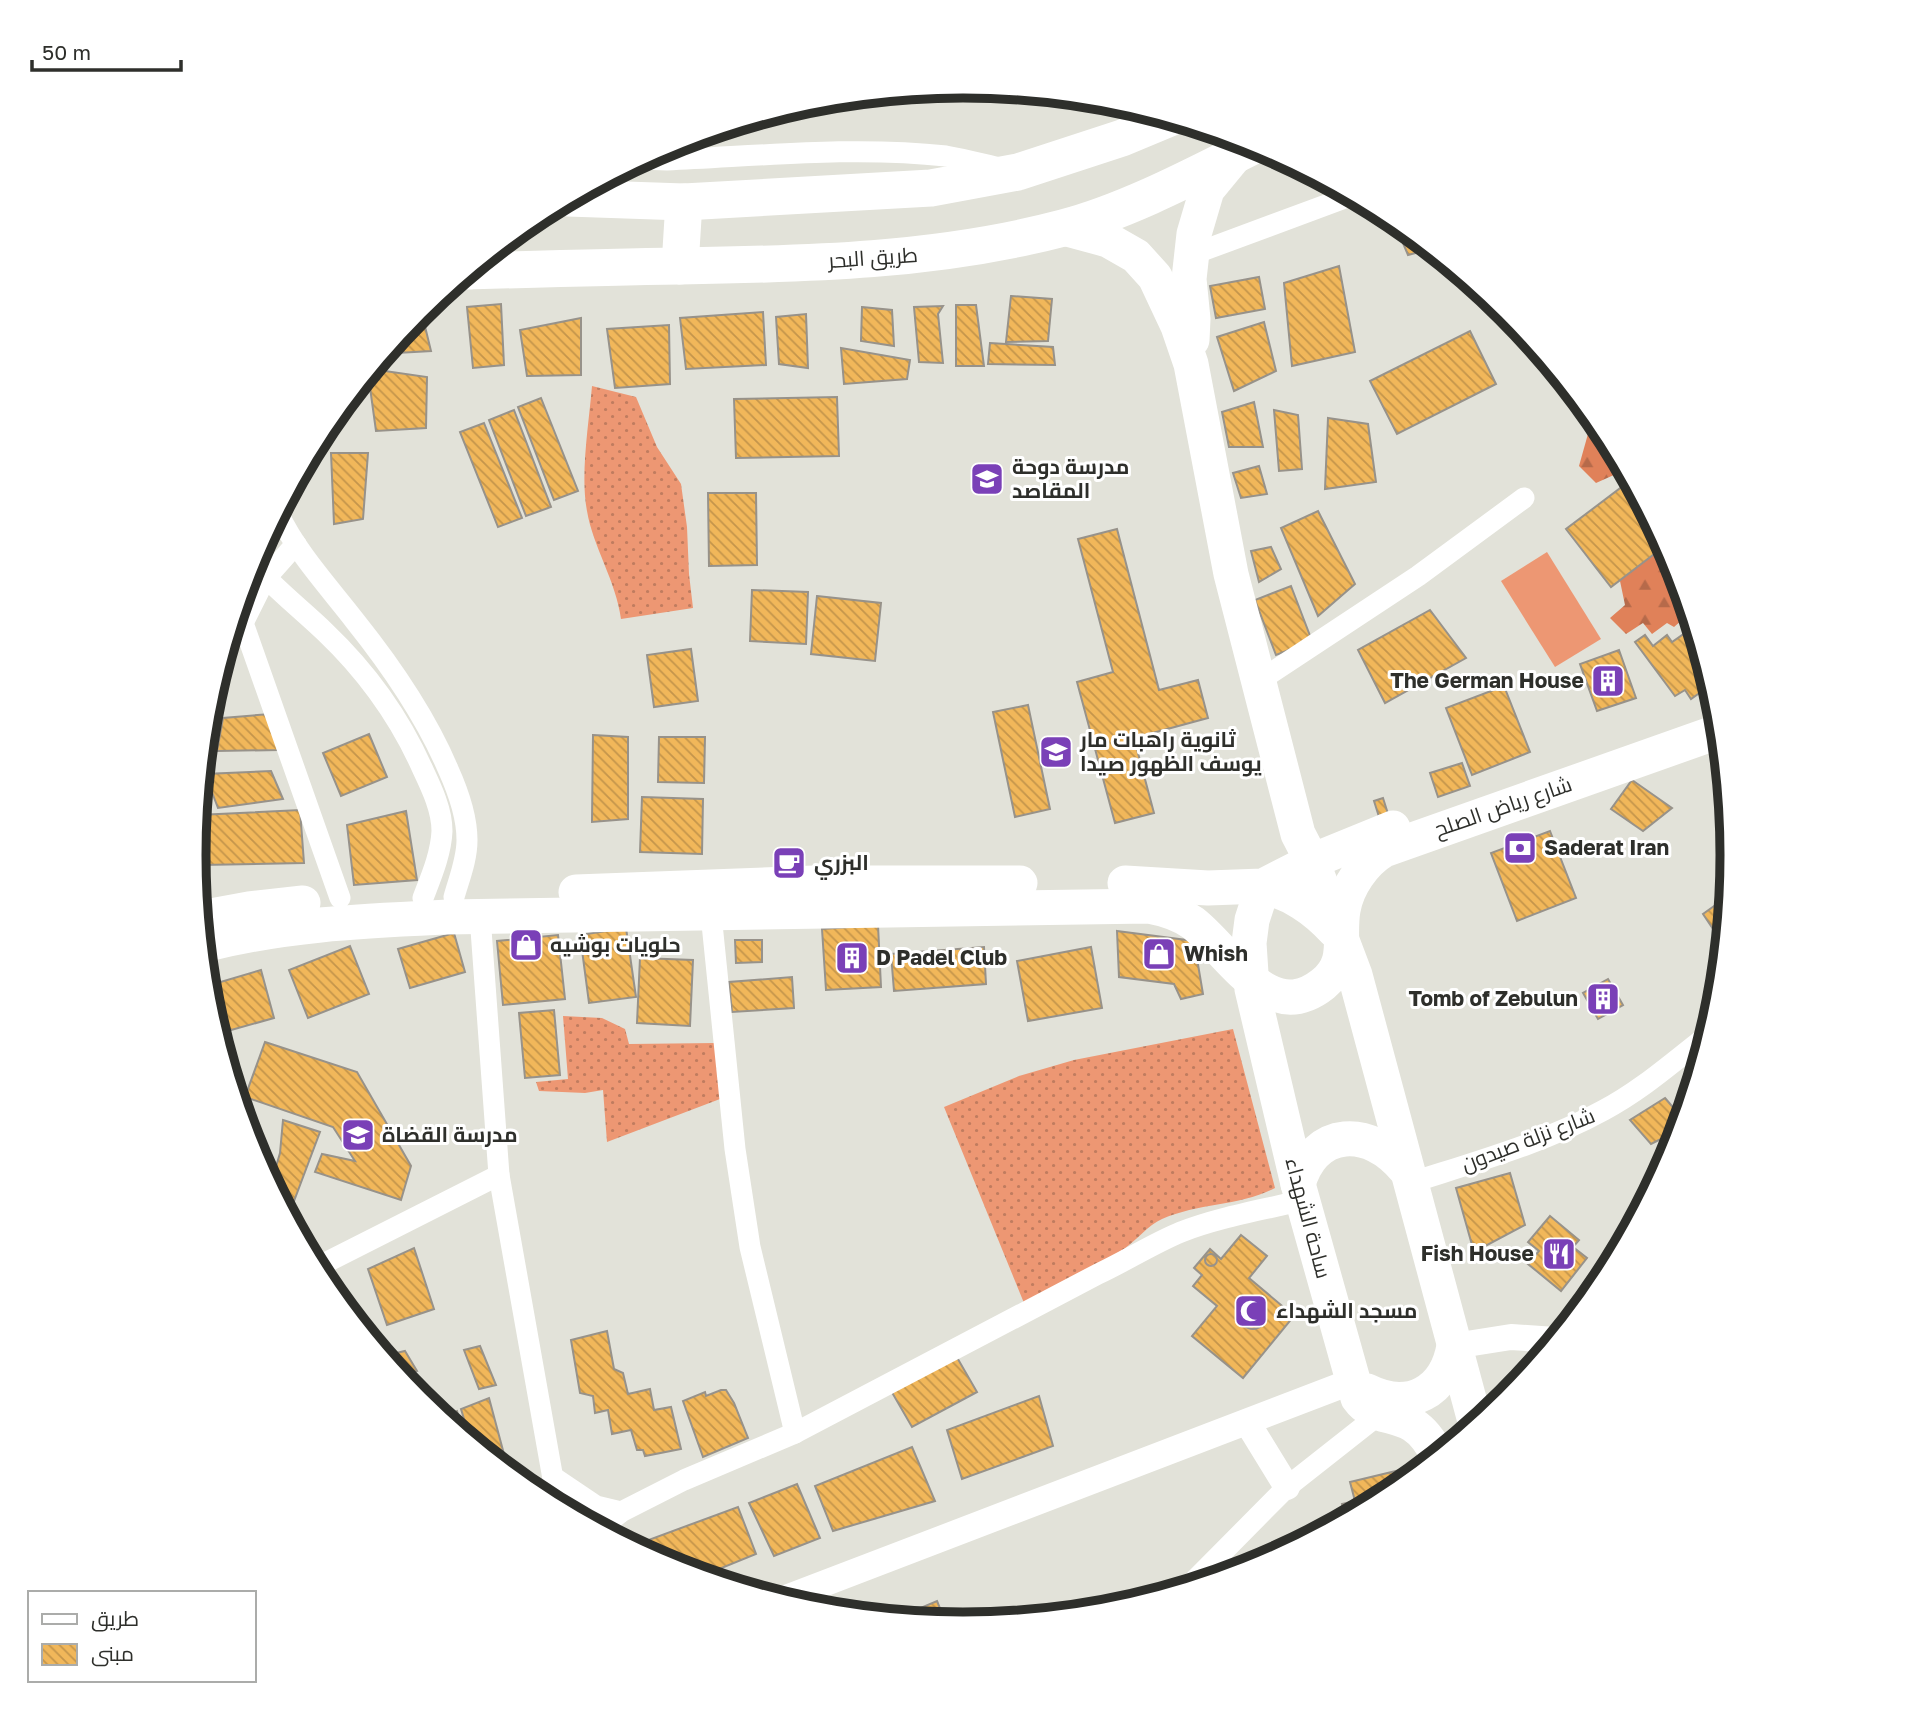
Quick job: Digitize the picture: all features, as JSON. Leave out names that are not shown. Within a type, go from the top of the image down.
[{"type":"highway","points":[[586,199],[684,202],[931,188],[1018,172],[1122,138],[1157,123]]},
{"type":"highway","name":"طريق البحر","points":[[482,271],[747,266],[923,255],[967,249],[1064,228],[1163,189],[1242,152]]},
{"type":"highway","points":[[680,266],[684,202]]},
{"type":"main road","points":[[1244,152],[1208,190],[1201,204],[1181,274],[1175,318],[1191,364],[1231,574],[1259,681],[1290,864],[1283,892],[1312,908],[1342,939]]},
{"type":"main road","points":[[1064,228],[1108,240],[1136,256],[1147,266],[1181,274]]},
{"type":"main road","name":"شارع رياض الصلح","points":[[1290,864],[1602,748],[1706,713]]},
{"type":"main road","name":"شارع رياض الصلح","points":[[1342,939],[1343,909],[1350,891],[1366,863],[1384,850],[1710,735]]},
{"type":"main road","points":[[209,916],[340,898],[711,914],[1000,907],[1208,888],[1290,864]]},
{"type":"main road","points":[[1290,864],[1342,939],[1355,975],[1473,1414]]},
{"type":"main road","name":"ساحة الشهداء","points":[[1290,864],[1251,931],[1250,978],[1300,1192],[1353,1381],[1364,1406],[1383,1406]]},
{"type":"main road","points":[[211,943],[280,928],[453,904],[814,883],[1148,895],[1192,923],[1217,945],[1230,962],[1260,987],[1279,997],[1291,998],[1322,985],[1339,965],[1342,939]]},
{"type":"main road","points":[[1300,1192],[1306,1164],[1320,1149],[1350,1138],[1381,1145],[1390,1151],[1407,1176]]},
{"type":"main road","points":[[1383,1406],[1428,1391],[1446,1371],[1454,1346]]},
{"type":"main road","points":[[1383,1406],[1413,1424],[1433,1448]]},
{"type":"street","points":[[664,160],[844,152],[898,153],[948,157],[1018,172]]},
{"type":"street","points":[[1181,274],[1343,200]]},
{"type":"street","points":[[1259,681],[1418,576],[1524,498]]},
{"type":"street","points":[[283,522],[296,544],[401,683],[441,752],[464,815],[467,839],[466,855],[453,904]]},
{"type":"street","points":[[263,567],[296,544]]},
{"type":"street","points":[[261,573],[353,660],[376,689],[415,752],[440,815],[440,848],[453,904],[556,1493]]},
{"type":"street","points":[[244,618],[340,898]]},
{"type":"street","points":[[711,914],[736,1149],[750,1247],[795,1433]]},
{"type":"street","name":"شارع نزلة صيدون","points":[[1407,1176],[1570,1128],[1648,1083],[1695,1045]]},
{"type":"street","points":[[326,1263],[499,1175]]},
{"type":"street","points":[[607,1523],[621,1512],[684,1480],[795,1433],[1129,1260],[1160,1241],[1300,1192]]},
{"type":"street","points":[[1454,1346],[1511,1337],[1544,1339]]},
{"type":"street","points":[[799,1593],[1353,1381]]},
{"type":"street","points":[[1202,1573],[1287,1487],[1383,1406]]},
{"type":"street","points":[[1247,1422],[1287,1487]]},
{"type":"street","points":[[553,1477],[596,1506],[621,1512]]},
{"type":"shaded area","points":[[592,386],[636,397],[657,447],[681,484],[693,608],[621,619],[614,591],[594,538],[585,497]]},
{"type":"shaded area","points":[[1547,552],[1601,639],[1555,667],[1501,581]]},
{"type":"shaded area","points":[[563,1016],[602,1018],[625,1029],[629,1044],[716,1043],[720,1099],[607,1142],[603,1090],[585,1093],[539,1091],[536,1082],[568,1079]]},
{"type":"shaded area","points":[[1233,1029],[1275,1188],[1248,1198],[1190,1210],[1162,1219],[1124,1249],[1024,1303],[944,1107],[1019,1076],[1074,1060]]},
{"type":"green space","points":[[1589,430],[1617,474],[1596,483],[1579,466]]},
{"type":"green space","points":[[1654,547],[1682,620],[1674,627],[1667,623],[1652,634],[1643,623],[1626,634],[1610,618],[1625,605],[1620,581]]},
{"type":"building","points":[[1401,238],[1421,252],[1408,255]]},
{"type":"building","points":[[1339,266],[1355,352],[1292,366],[1284,283]]},
{"type":"building","points":[[1259,277],[1265,309],[1216,318],[1210,286]]},
{"type":"building","points":[[1011,296],[1052,299],[1048,341],[1006,342]]},
{"type":"building","points":[[501,304],[504,365],[473,368],[467,307]]},
{"type":"building","points":[[956,305],[976,305],[984,366],[956,366]]},
{"type":"building","points":[[943,306],[938,314],[943,363],[919,362],[914,307]]},
{"type":"building","points":[[862,307],[892,310],[894,346],[861,341]]},
{"type":"building","points":[[763,312],[766,365],[686,369],[680,318]]},
{"type":"building","points":[[806,314],[808,368],[779,364],[776,317]]},
{"type":"building","points":[[581,318],[581,375],[527,376],[520,330]]},
{"type":"building","points":[[1264,322],[1276,371],[1234,391],[1217,337]]},
{"type":"building","points":[[424,324],[431,351],[397,353]]},
{"type":"building","points":[[669,325],[670,384],[615,388],[607,329]]},
{"type":"building","points":[[1470,331],[1496,384],[1397,434],[1370,381]]},
{"type":"building","points":[[990,343],[1053,347],[1055,365],[988,364]]},
{"type":"building","points":[[841,348],[910,360],[907,379],[844,384]]},
{"type":"building","points":[[382,371],[427,377],[426,428],[376,431],[370,385]]},
{"type":"building","points":[[837,397],[839,456],[736,458],[734,399]]},
{"type":"building","points":[[541,398],[578,491],[554,500],[518,407]]},
{"type":"building","points":[[1254,402],[1263,447],[1229,447],[1222,412]]},
{"type":"building","points":[[514,410],[551,507],[526,516],[489,420]]},
{"type":"building","points":[[1274,410],[1298,415],[1302,469],[1279,471]]},
{"type":"building","points":[[1328,418],[1368,424],[1376,482],[1325,489]]},
{"type":"building","points":[[484,423],[522,518],[498,527],[460,432]]},
{"type":"building","points":[[331,453],[368,453],[363,519],[334,524]]},
{"type":"building","points":[[1259,466],[1267,494],[1241,498],[1233,473]]},
{"type":"building","points":[[1623,486],[1656,552],[1611,587],[1566,529]]},
{"type":"building","points":[[708,493],[756,493],[757,565],[709,566]]},
{"type":"building","points":[[1318,511],[1355,584],[1318,616],[1281,528]]},
{"type":"building","points":[[1117,529],[1159,690],[1198,680],[1208,718],[1134,738],[1154,813],[1115,823],[1077,682],[1113,672],[1078,539]]},
{"type":"building","points":[[1271,547],[1281,569],[1259,582],[1251,551]]},
{"type":"building","points":[[1291,586],[1312,641],[1276,655],[1255,600]]},
{"type":"building","points":[[752,590],[808,592],[806,644],[750,641]]},
{"type":"building","points":[[817,596],[881,603],[875,661],[811,654]]},
{"type":"building","points":[[1430,610],[1466,658],[1385,703],[1358,650]]},
{"type":"building","points":[[1686,632],[1701,692],[1691,699],[1685,690],[1675,696],[1635,642],[1645,635],[1653,646],[1667,635],[1672,642]]},
{"type":"building","points":[[691,649],[698,701],[654,707],[647,655]]},
{"type":"building","name":"The German House","points":[[1619,650],[1636,698],[1597,711],[1580,664]]},
{"type":"building","points":[[1504,686],[1530,752],[1472,775],[1446,708]]},
{"type":"building","points":[[1028,705],[1050,809],[1015,817],[993,712]]},
{"type":"building","points":[[270,714],[278,750],[217,751],[223,718]]},
{"type":"building","points":[[369,734],[387,777],[341,796],[323,753]]},
{"type":"building","points":[[593,735],[628,737],[628,819],[592,822]]},
{"type":"building","points":[[659,737],[705,737],[704,783],[658,782]]},
{"type":"building","points":[[1462,763],[1470,786],[1438,797],[1430,773]]},
{"type":"building","points":[[271,771],[283,799],[218,808],[210,786],[211,774]]},
{"type":"building","points":[[1632,780],[1672,808],[1643,831],[1611,809]]},
{"type":"building","points":[[642,797],[703,799],[702,854],[640,852]]},
{"type":"building","points":[[1383,798],[1389,817],[1380,820],[1374,801]]},
{"type":"building","points":[[300,810],[304,863],[206,865],[208,815]]},
{"type":"building","points":[[406,811],[417,880],[354,885],[347,825]]},
{"type":"building","points":[[1550,831],[1576,898],[1517,921],[1491,853]]},
{"type":"building","points":[[1718,903],[1716,933],[1703,914]]},
{"type":"building","name":"D Padel Club","points":[[878,925],[881,987],[826,990],[822,929]]},
{"type":"building","points":[[626,928],[636,997],[589,1003],[580,935]]},
{"type":"building","points":[[1117,931],[1194,941],[1203,994],[1181,999],[1174,984],[1119,977]]},
{"type":"building","points":[[454,933],[465,972],[410,988],[398,949]]},
{"type":"building","points":[[558,935],[565,999],[503,1005],[497,941]]},
{"type":"building","points":[[735,940],[762,940],[762,962],[736,963]]},
{"type":"building","points":[[350,946],[369,994],[308,1018],[289,970]]},
{"type":"building","points":[[984,947],[986,984],[894,991],[891,954]]},
{"type":"building","points":[[1091,947],[1102,1008],[1028,1021],[1017,961]]},
{"type":"building","points":[[640,958],[693,960],[690,1026],[637,1023]]},
{"type":"building","points":[[261,970],[274,1018],[227,1031],[217,983]]},
{"type":"building","points":[[792,977],[794,1008],[732,1012],[729,982]]},
{"type":"building","name":"Tomb of Zebulun","points":[[1608,979],[1623,1005],[1598,1019],[1583,993]]},
{"type":"building","points":[[554,1010],[560,1075],[525,1078],[519,1013]]},
{"type":"building","points":[[265,1042],[357,1072],[411,1166],[401,1200],[315,1172],[322,1154],[355,1161],[333,1127],[245,1096]]},
{"type":"building","points":[[1665,1098],[1675,1110],[1665,1137],[1651,1144],[1630,1120]]},
{"type":"building","points":[[283,1120],[320,1132],[292,1206],[275,1170],[280,1153]]},
{"type":"building","points":[[1510,1173],[1525,1225],[1474,1252],[1456,1188]]},
{"type":"building","name":"Fish House","points":[[1550,1216],[1579,1240],[1573,1247],[1587,1258],[1561,1291],[1528,1264],[1539,1251],[1528,1242]]},
{"type":"building","name":"مسجد الشهداء","points":[[1241,1235],[1267,1256],[1249,1278],[1294,1316],[1243,1378],[1192,1336],[1217,1306],[1193,1286],[1202,1275],[1194,1268],[1210,1249],[1221,1259]]},
{"type":"building","points":[[414,1248],[434,1309],[387,1325],[368,1269]]},
{"type":"building","points":[[1211,1254],[1217,1260],[1211,1266],[1205,1260]]},
{"type":"building","points":[[1253,1305],[1261,1309],[1265,1317],[1261,1325],[1253,1329],[1245,1325],[1241,1317],[1245,1309]]},
{"type":"building","points":[[607,1331],[614,1369],[623,1373],[628,1394],[650,1389],[654,1410],[671,1407],[681,1449],[645,1456],[643,1450],[637,1450],[631,1430],[612,1434],[608,1410],[595,1413],[593,1396],[580,1393],[571,1340]]},
{"type":"building","points":[[480,1346],[496,1385],[479,1389],[464,1350]]},
{"type":"building","points":[[405,1351],[417,1371],[412,1373],[394,1354]]},
{"type":"building","points":[[955,1354],[977,1392],[912,1427],[890,1389]]},
{"type":"building","points":[[726,1390],[734,1403],[748,1438],[703,1457],[683,1401],[705,1392],[706,1396]]},
{"type":"building","points":[[1039,1396],[1053,1446],[962,1479],[947,1430]]},
{"type":"building","points":[[489,1398],[505,1458],[466,1426],[461,1409]]},
{"type":"building","points":[[912,1447],[935,1501],[833,1531],[815,1486]]},
{"type":"building","points":[[1400,1470],[1401,1472],[1384,1484],[1343,1510],[1342,1504],[1355,1501],[1350,1482]]},
{"type":"building","points":[[797,1484],[820,1538],[774,1556],[749,1503]]},
{"type":"building","points":[[738,1507],[756,1554],[716,1570],[645,1541]]},
{"type":"building","points":[[937,1601],[941,1611],[916,1610]]},
{"type":"place","name":"مدرسة دوحة المقاصد","points":[[987,479]]},
{"type":"place","name":"The German House","points":[[1608,681]]},
{"type":"place","name":"ثانوية راهبات مار يوسف الظهور صيدا","points":[[1056,752]]},
{"type":"place","name":"Saderat Iran","points":[[1520,848]]},
{"type":"place","name":"البزري","points":[[789,863]]},
{"type":"place","name":"حلويات بوشيه","points":[[526,945]]},
{"type":"place","name":"Whish","points":[[1159,954]]},
{"type":"place","name":"D Padel Club","points":[[852,958]]},
{"type":"place","name":"Tomb of Zebulun","points":[[1603,999]]},
{"type":"place","name":"مدرسة القضاة","points":[[358,1135]]},
{"type":"place","name":"Fish House","points":[[1559,1254]]},
{"type":"place","name":"مسجد الشهداء","points":[[1251,1311]]}]
